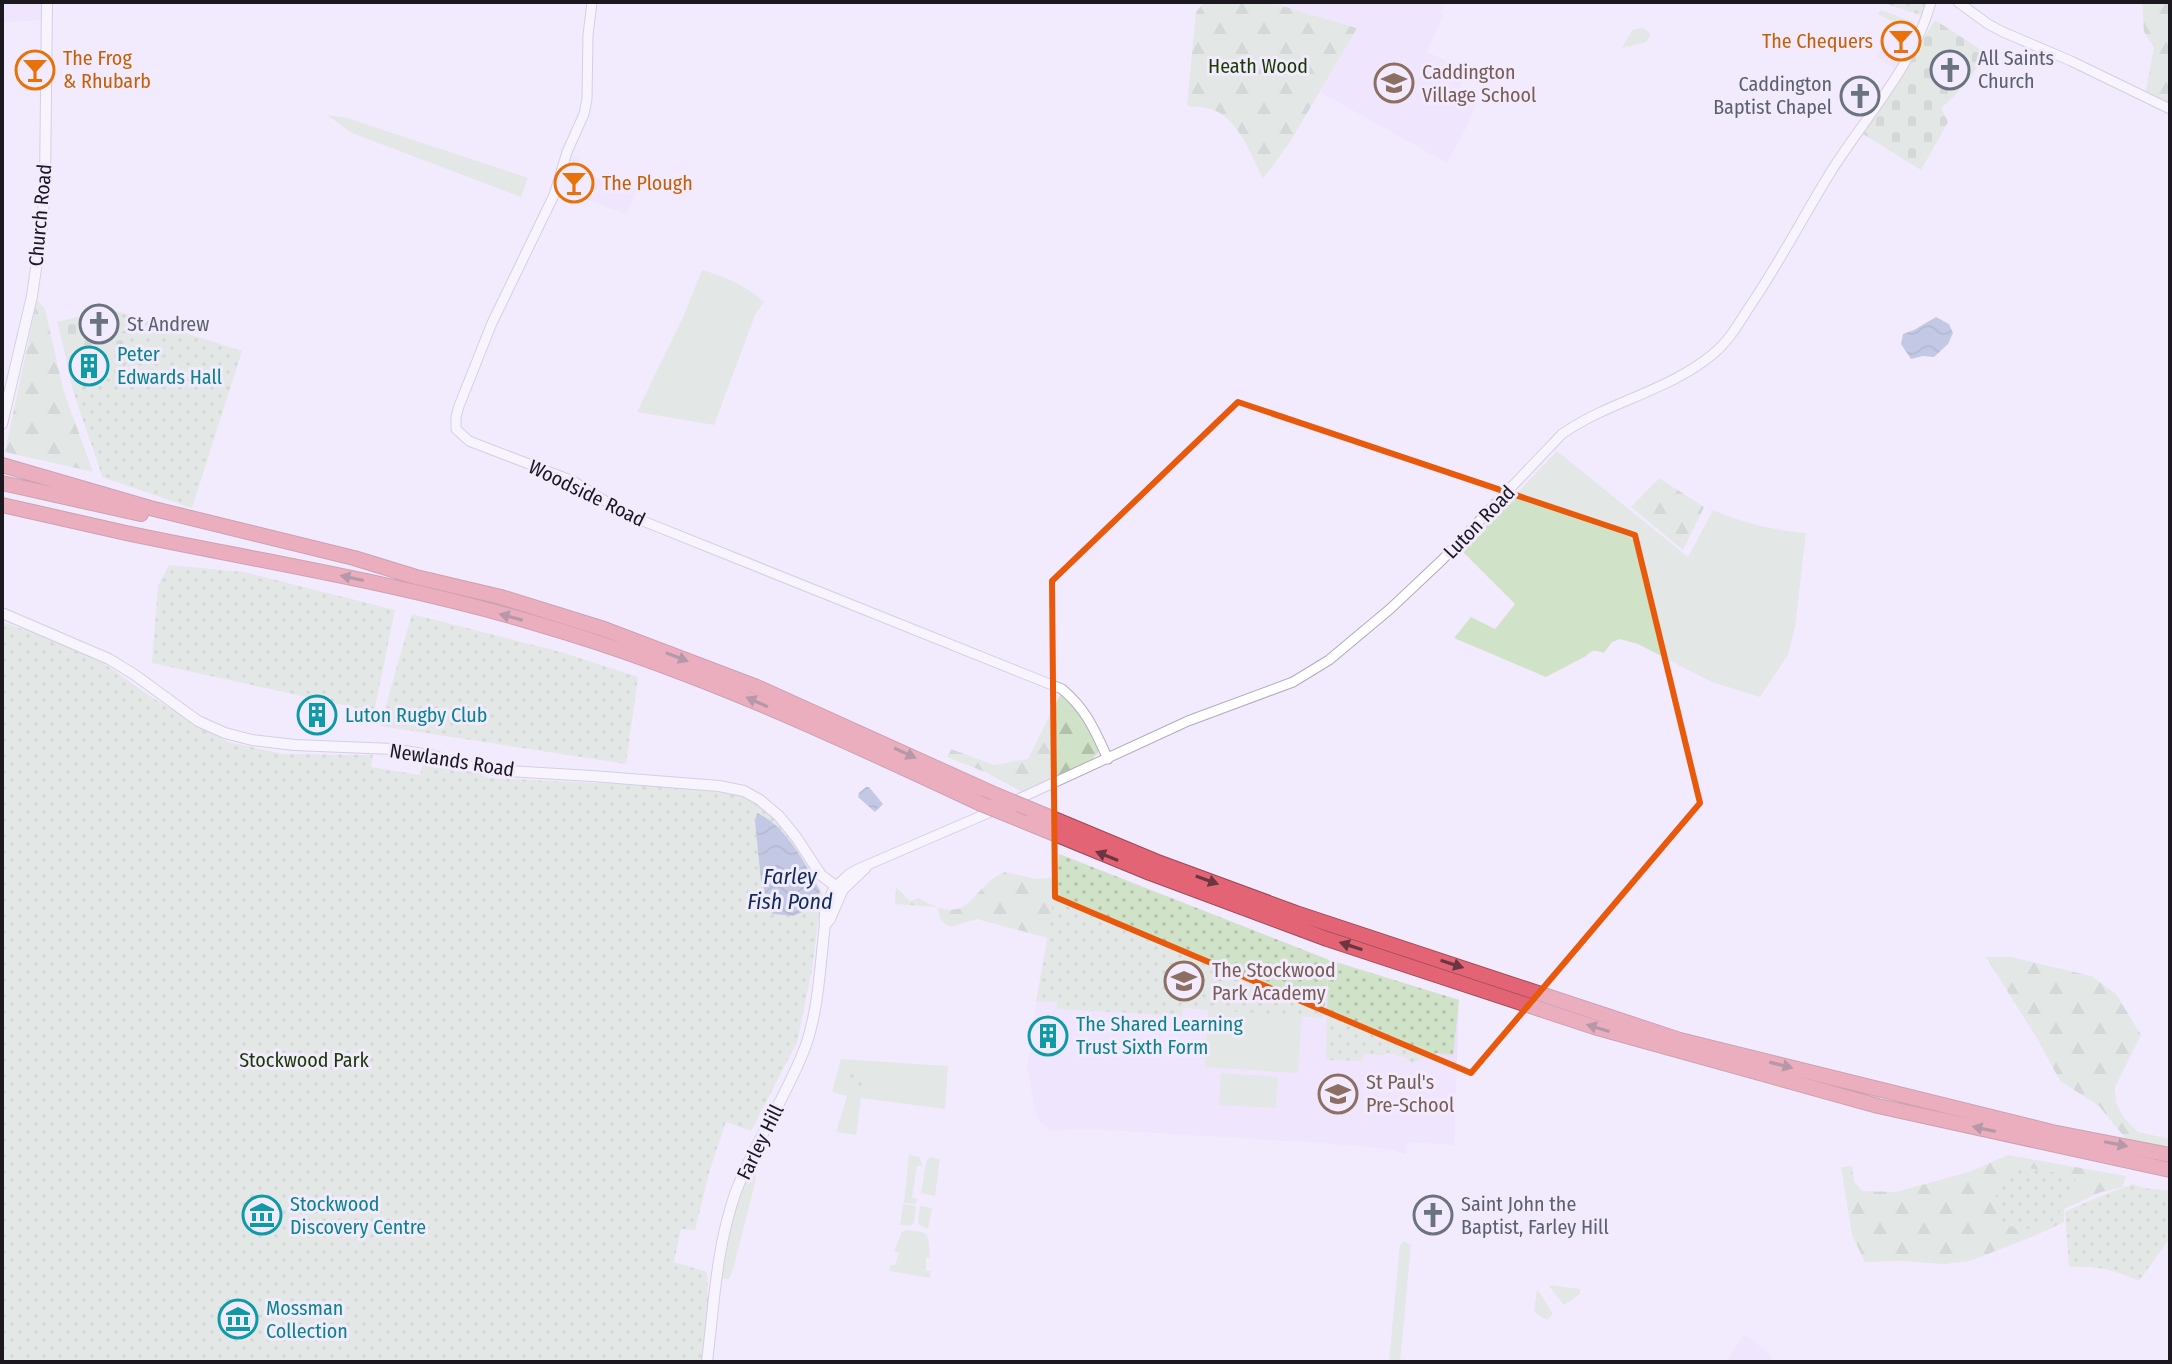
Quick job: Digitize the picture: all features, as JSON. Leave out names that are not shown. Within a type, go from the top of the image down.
[{"type":"highway","points":[[6,466],[150,508],[395,571]]},
{"type":"highway","points":[[4,484],[501,597],[604,629],[757,687],[996,795],[1155,861],[1296,913],[1680,1040],[2052,1132],[2170,1155]]},
{"type":"highway","points":[[2,505],[356,579],[541,625],[747,697],[979,803],[1150,873],[1327,939],[1594,1027],[1878,1106],[2170,1170]]},
{"type":"highway","points":[[2,512],[125,533]]},
{"type":"main road","name":"Church Road","points":[[2,424],[32,296],[42,227],[47,2]]},
{"type":"main road","name":"Newlands Road","points":[[2,613],[109,659],[198,721],[252,740],[393,749],[492,770],[719,786],[744,791],[779,816],[821,875],[839,889]]},
{"type":"main road","points":[[821,875],[827,902]]},
{"type":"main road","name":"Farley Hill","points":[[707,1362],[714,1283],[727,1221],[746,1165],[807,1043],[825,925],[823,914],[827,902],[839,889]]},
{"type":"main road","name":"Farley Hill","points":[[825,925],[830,919],[839,889]]},
{"type":"street","name":"Woodside Road","points":[[592,2],[584,114],[567,152],[554,195],[459,406],[456,429],[469,441],[573,481],[628,515],[1062,689],[1089,717],[1108,759]]},
{"type":"street","name":"Luton Road","points":[[839,889],[868,865],[1188,721],[1293,682],[1329,660],[1442,560],[1562,434],[1584,418],[1672,380],[1712,355],[1729,339],[1775,270],[1831,171],[1901,68],[1919,37],[1931,2]]},
{"type":"street","points":[[1958,2],[2003,32],[2170,109]]},
{"type":"highlighted area","points":[[1238,402],[1635,535],[1700,803],[1471,1073],[1055,897],[1052,581]]},
{"type":"shaded area","points":[[42,2],[42,20],[2,23],[2,3]]},
{"type":"shaded area","name":"Caddington Village School","points":[[1259,2],[1446,2],[1427,52],[1468,70],[1460,87],[1479,96],[1447,163],[1320,92],[1357,27]]},
{"type":"shaded area","points":[[1900,29],[1912,35],[1912,41],[1895,70],[1876,56],[1886,40],[1892,43]]},
{"type":"shaded area","points":[[20,62],[42,62],[42,77],[21,77]]},
{"type":"shaded area","points":[[570,155],[580,157],[578,163],[587,166],[586,174],[636,191],[627,214],[585,199],[587,191],[562,184]]},
{"type":"shaded area","name":"The Stockwood Park Academy","points":[[1059,854],[1329,960],[1459,1000],[1454,1145],[1407,1142],[1405,1154],[1389,1149],[1322,1143],[1088,1129],[1051,1131],[1039,1121],[1027,1067]]},
{"type":"shaded area","points":[[1744,1334],[1769,1353],[1774,1362],[1726,1362]]},
{"type":"green space","name":"Heath Wood","points":[[1204,2],[1259,2],[1357,28],[1290,142],[1263,179],[1242,137],[1227,118],[1207,108],[1187,106],[1196,12]]},
{"type":"green space","points":[[1880,2],[1928,2],[1926,10],[1920,15]]},
{"type":"green space","points":[[2142,2],[2170,2],[2170,104],[2146,91],[2154,47],[2144,32]]},
{"type":"green space","points":[[1881,10],[1913,22],[1918,28],[1915,34],[1878,14]]},
{"type":"green space","points":[[1935,20],[1986,53],[1955,96],[1941,108],[1948,122],[1921,170],[1863,134]]},
{"type":"green space","points":[[1643,28],[1651,34],[1646,42],[1622,48],[1632,30]]},
{"type":"green space","points":[[327,115],[347,118],[528,178],[521,197],[352,133]]},
{"type":"green space","points":[[702,270],[735,282],[764,302],[755,315],[714,425],[637,412],[684,315]]},
{"type":"green space","points":[[37,300],[45,309],[63,389],[93,472],[5,452]]},
{"type":"green space","points":[[110,309],[126,347],[66,358],[57,322]]},
{"type":"green space","points":[[110,309],[242,351],[192,508],[102,477],[66,358],[125,347]]},
{"type":"green space","points":[[1557,451],[1688,557],[1713,510],[1758,525],[1806,533],[1795,627],[1788,655],[1760,697],[1712,682],[1638,644],[1620,639],[1612,642],[1604,653],[1592,651],[1546,677],[1454,638],[1471,617],[1495,629],[1515,604],[1462,551]]},
{"type":"green space","points":[[1659,478],[1704,507],[1683,550],[1631,507]]},
{"type":"green space","points":[[169,565],[244,572],[395,610],[374,712],[152,663],[158,586]]},
{"type":"green space","points":[[412,614],[561,652],[638,677],[626,764],[380,726]]},
{"type":"green space","name":"Stockwood Park","points":[[2,622],[88,652],[151,697],[228,742],[283,754],[373,755],[371,767],[420,775],[424,760],[491,778],[683,787],[752,797],[792,834],[822,893],[812,969],[797,1042],[751,1131],[726,1122],[710,1169],[695,1230],[681,1229],[674,1262],[707,1272],[709,1328],[704,1362],[2,1362]]},
{"type":"green space","points":[[1060,695],[1077,710],[1099,748],[1088,763],[1022,792],[985,772],[947,757],[951,749],[994,765],[1028,759]]},
{"type":"green space","points":[[1059,854],[1329,960],[1459,1000],[1453,1055],[1437,1053],[1412,1063],[1397,1054],[1385,1053],[1364,1054],[1362,1061],[1326,1060],[1328,978],[1323,1018],[1183,1008],[1182,1016],[1057,1009],[1057,1002],[1036,1001]]},
{"type":"green space","points":[[1005,872],[1036,879],[1056,877],[1048,938],[977,919],[951,927],[941,919],[938,907],[950,910],[960,908],[993,878]]},
{"type":"green space","points":[[896,887],[910,901],[919,898],[937,907],[895,904]]},
{"type":"green space","points":[[1986,957],[2011,957],[2091,976],[2116,994],[2141,1035],[2115,1087],[2116,1103],[2124,1118],[2138,1132],[2170,1139],[2170,1148],[2126,1139],[2099,1106],[2060,1081]]},
{"type":"green space","points":[[1208,1010],[1302,1016],[1298,1073],[1205,1067]]},
{"type":"green space","points":[[841,1059],[948,1066],[945,1109],[861,1098],[856,1135],[836,1132],[847,1096],[832,1092]]},
{"type":"green space","points":[[1221,1073],[1278,1077],[1276,1108],[1219,1105]]},
{"type":"green space","points":[[850,1074],[868,1078],[864,1093],[846,1088]]},
{"type":"green space","points":[[909,1155],[920,1157],[922,1166],[917,1166],[912,1197],[917,1199],[916,1204],[904,1203]]},
{"type":"green space","points":[[2008,1155],[2126,1176],[2123,1187],[2101,1192],[2064,1209],[2064,1222],[1970,1261],[1944,1264],[1865,1262],[1852,1235],[1841,1167],[1852,1166],[1854,1181],[1862,1191],[1896,1192],[1969,1172]]},
{"type":"green space","points":[[930,1157],[940,1159],[935,1196],[921,1193],[926,1162]]},
{"type":"green space","points":[[2017,1166],[2076,1176],[2074,1196],[2062,1207],[2057,1218],[2044,1226],[2016,1229],[2003,1223],[1994,1189]]},
{"type":"green space","points":[[751,1172],[755,1172],[756,1179],[732,1273],[724,1279],[720,1277],[728,1238],[743,1187]]},
{"type":"green space","points":[[2133,1184],[2170,1191],[2170,1238],[2139,1281],[2105,1269],[2069,1267],[2065,1212]]},
{"type":"green space","points":[[903,1204],[916,1206],[914,1222],[910,1226],[900,1225]]},
{"type":"green space","points":[[920,1206],[932,1208],[928,1229],[918,1224]]},
{"type":"green space","points":[[906,1230],[927,1235],[930,1257],[926,1258],[926,1271],[931,1271],[930,1278],[889,1271],[890,1265],[895,1265],[899,1253],[894,1251],[902,1232]]},
{"type":"green space","points":[[1404,1241],[1411,1245],[1400,1362],[1389,1362],[1400,1245]]},
{"type":"green space","points":[[1548,1285],[1580,1289],[1580,1294],[1564,1305]]},
{"type":"green space","points":[[1537,1289],[1553,1314],[1547,1320],[1534,1312]]},
{"type":"water","points":[[1936,317],[1949,324],[1953,333],[1948,344],[1934,357],[1911,359],[1901,344],[1903,334]]},
{"type":"water","points":[[866,787],[883,804],[875,812],[858,797]]},
{"type":"water","name":"Farley Fish Pond","points":[[757,813],[786,836],[801,858],[820,891],[814,907],[793,916],[773,914],[761,881],[755,821]]},
{"type":"place","name":"The Chequers","points":[[1901,41]]},
{"type":"place","name":"The Frog & Rhubarb","points":[[35,70]]},
{"type":"place","name":"All Saints Church","points":[[1950,70]]},
{"type":"place","name":"Caddington Village School","points":[[1394,83]]},
{"type":"place","name":"Caddington Baptist Chapel","points":[[1860,96]]},
{"type":"place","name":"The Plough","points":[[574,183]]},
{"type":"place","name":"St Andrew","points":[[99,324]]},
{"type":"place","name":"Peter Edwards Hall","points":[[89,366]]},
{"type":"place","name":"Luton Rugby Club","points":[[317,715]]},
{"type":"place","name":"The Stockwood Park Academy","points":[[1184,981]]},
{"type":"place","name":"The Shared Learning Trust Sixth Form","points":[[1048,1036]]},
{"type":"place","name":"St Paul's Pre-School","points":[[1338,1094]]},
{"type":"place","name":"Stockwood Discovery Centre","points":[[262,1215]]},
{"type":"place","name":"Saint John the Baptist, Farley Hill","points":[[1433,1215]]},
{"type":"place","name":"Mossman Collection","points":[[238,1319]]}]
